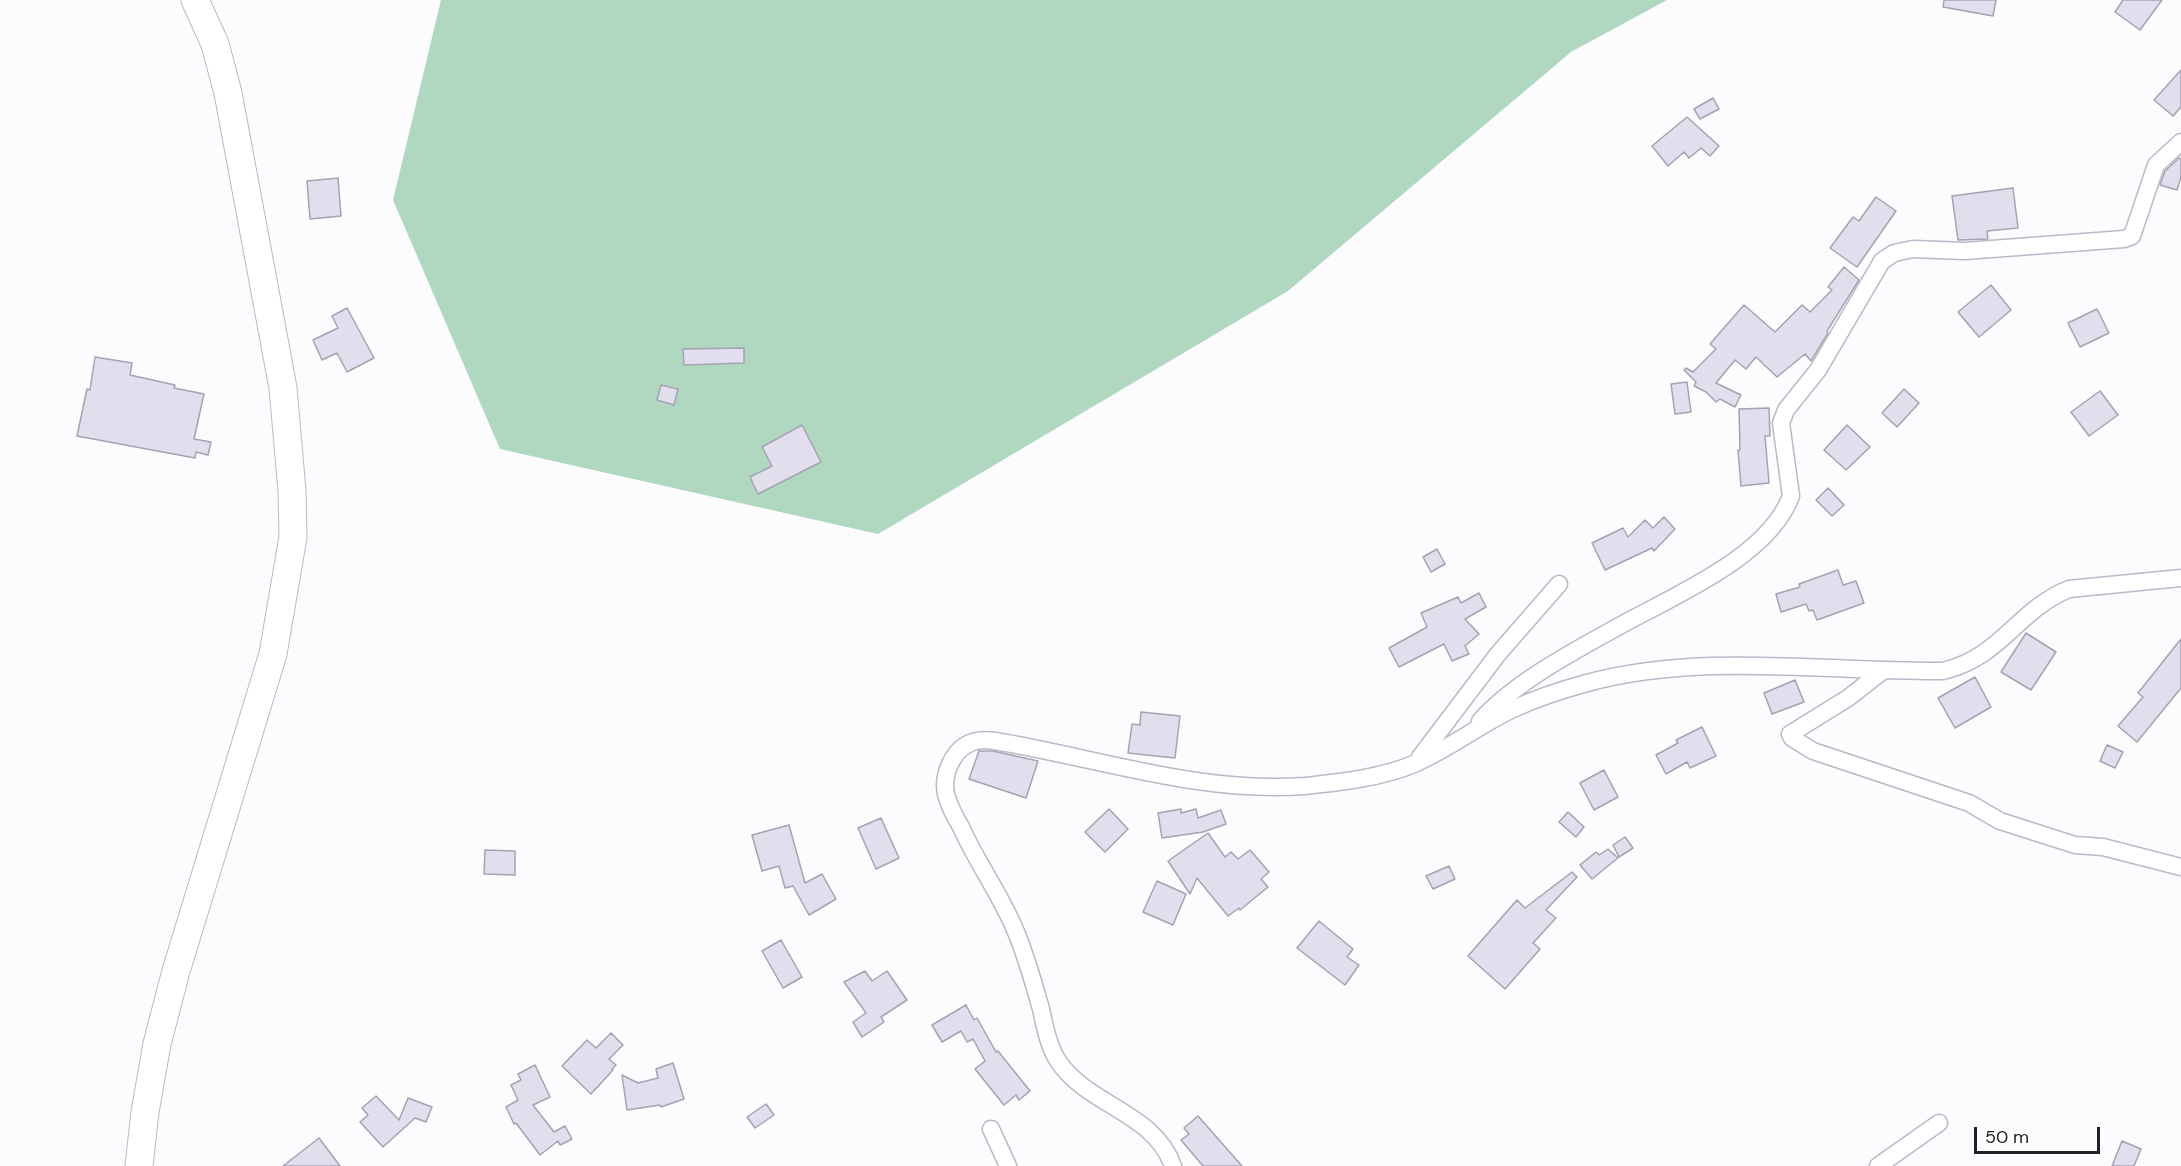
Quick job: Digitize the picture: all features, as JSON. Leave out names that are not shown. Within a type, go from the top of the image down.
[{"type":"main road","points":[[139,1166],[145,1112],[157,1044],[176,971],[273,654],[293,537],[292,491],[283,387],[228,93],[215,44],[195,0]]},
{"type":"street","points":[[1470,733],[1501,700],[1543,670],[1696,585],[1737,558],[1772,528],[1788,505],[1791,496],[1781,423],[1785,410],[1818,370],[1882,261],[1894,253],[1913,249],[1965,251],[2124,239],[2132,236],[2156,165],[2181,142]]},
{"type":"street","points":[[1173,1166],[1162,1145],[1150,1131],[1134,1118],[1097,1097],[1067,1072],[1058,1061],[1049,1042],[1016,932],[951,809],[946,794],[951,762],[960,750],[972,742],[996,741],[1174,778],[1220,784],[1267,787],[1304,786],[1363,779],[1386,774],[1416,763],[1512,710],[1549,694],[1590,682],[1689,668],[1776,666],[1943,671],[1960,667],[1986,653],[2041,604],[2068,589],[2181,578]]},
{"type":"street","points":[[1416,763],[1490,663],[1559,584]]},
{"type":"street","points":[[1884,670],[1841,702],[1790,734],[1792,738],[1813,751],[1969,803],[2000,821],[2075,845],[2103,847],[2181,867]]},
{"type":"street","points":[[1878,1166],[1939,1123]]},
{"type":"street","points":[[990,1129],[1008,1166]]},
{"type":"green space","points":[[441,0],[1667,0],[1571,52],[1288,291],[878,534],[500,449],[393,200]]},
{"type":"building","points":[[1944,0],[1996,0],[1993,16],[1943,7]]},
{"type":"building","points":[[2123,0],[2162,0],[2140,30],[2115,12]]},
{"type":"building","points":[[2181,70],[2181,107],[2173,116],[2154,100]]},
{"type":"building","points":[[1713,98],[1719,109],[1700,119],[1694,109]]},
{"type":"building","points":[[1687,117],[1719,146],[1710,156],[1701,148],[1689,158],[1684,152],[1668,166],[1652,146]]},
{"type":"building","points":[[2179,158],[2181,159],[2181,177],[2177,190],[2160,185],[2165,171]]},
{"type":"building","points":[[338,178],[341,216],[310,219],[307,181]]},
{"type":"building","points":[[2013,188],[2018,228],[1987,231],[1988,239],[1958,240],[1952,196]]},
{"type":"building","points":[[1876,197],[1896,211],[1857,267],[1830,248],[1853,217],[1859,221]]},
{"type":"building","points":[[1844,267],[1859,280],[1811,361],[1805,354],[1777,377],[1756,357],[1746,369],[1735,360],[1716,383],[1741,395],[1735,407],[1720,399],[1716,402],[1706,392],[1694,386],[1696,382],[1684,370],[1686,368],[1693,372],[1716,349],[1710,344],[1744,305],[1775,332],[1802,305],[1810,312],[1832,290],[1828,287]]},
{"type":"building","points":[[1991,285],[2011,310],[1979,337],[1958,312]]},
{"type":"building","points":[[347,308],[374,358],[347,372],[337,353],[322,360],[313,340],[338,328],[332,316]]},
{"type":"building","points":[[2097,309],[2109,333],[2080,347],[2068,323]]},
{"type":"building","points":[[744,348],[744,363],[684,365],[683,349]]},
{"type":"building","points":[[95,357],[132,363],[130,375],[204,394],[194,439],[211,442],[208,455],[196,452],[195,458],[77,436],[87,389],[90,390]]},
{"type":"building","points":[[1687,382],[1691,412],[1675,414],[1671,384]]},
{"type":"building","points":[[661,385],[678,389],[674,405],[657,400]]},
{"type":"building","points":[[1904,389],[1919,403],[1897,427],[1882,413]]},
{"type":"building","points":[[2100,391],[2118,415],[2089,436],[2071,412]]},
{"type":"building","points":[[1769,408],[1770,436],[1765,436],[1769,483],[1741,486],[1738,450],[1740,450],[1739,409]]},
{"type":"building","points":[[802,425],[821,462],[758,494],[750,477],[772,466],[762,447]]},
{"type":"building","points":[[1847,425],[1870,447],[1846,470],[1824,450]]},
{"type":"building","points":[[1828,488],[1844,505],[1832,516],[1816,500]]},
{"type":"building","points":[[1664,517],[1675,529],[1654,551],[1652,548],[1605,570],[1592,543],[1623,528],[1628,537],[1645,520],[1653,528]]},
{"type":"building","points":[[1437,549],[1445,564],[1431,572],[1423,557]]},
{"type":"building","points":[[1838,570],[1843,585],[1856,581],[1864,603],[1817,620],[1813,610],[1809,611],[1806,604],[1781,612],[1776,594],[1800,587],[1799,584]]},
{"type":"building","points":[[1479,593],[1486,607],[1465,619],[1479,634],[1465,646],[1469,654],[1452,661],[1444,644],[1399,667],[1389,648],[1427,627],[1421,613],[1458,597],[1461,603]]},
{"type":"building","points":[[2026,633],[2056,652],[2031,690],[2001,672]]},
{"type":"building","points":[[2181,639],[2181,688],[2137,742],[2118,726],[2143,697],[2138,693]]},
{"type":"building","points":[[1975,677],[1991,707],[1955,728],[1938,698]]},
{"type":"building","points":[[1795,680],[1804,702],[1772,714],[1764,693]]},
{"type":"building","points":[[1141,712],[1180,716],[1175,758],[1128,753],[1132,724],[1140,725]]},
{"type":"building","points":[[1702,727],[1716,756],[1690,768],[1687,762],[1666,774],[1656,755],[1678,743],[1676,740]]},
{"type":"building","points":[[2107,745],[2123,752],[2115,768],[2100,761]]},
{"type":"building","points":[[979,751],[993,751],[1038,761],[1026,798],[969,779]]},
{"type":"building","points":[[1604,770],[1618,797],[1594,810],[1580,783]]},
{"type":"building","points":[[1109,809],[1128,829],[1105,852],[1085,832]]},
{"type":"building","points":[[1181,809],[1181,813],[1196,809],[1198,818],[1221,810],[1226,824],[1203,832],[1162,838],[1158,813]]},
{"type":"building","points":[[1568,812],[1584,827],[1576,837],[1559,822]]},
{"type":"building","points":[[881,818],[899,858],[876,869],[858,828]]},
{"type":"building","points":[[789,825],[805,883],[822,874],[836,899],[809,915],[793,886],[785,888],[779,866],[762,871],[752,835]]},
{"type":"building","points":[[1208,833],[1225,857],[1231,852],[1238,859],[1250,850],[1269,872],[1261,879],[1268,887],[1240,910],[1239,908],[1228,916],[1197,878],[1190,894],[1168,861]]},
{"type":"building","points":[[1625,837],[1633,848],[1619,857],[1613,845]]},
{"type":"building","points":[[1608,849],[1618,858],[1592,879],[1580,865],[1596,852],[1599,855]]},
{"type":"building","points":[[485,850],[515,851],[515,875],[484,874]]},
{"type":"building","points":[[1449,866],[1455,879],[1433,889],[1426,876]]},
{"type":"building","points":[[1572,872],[1577,877],[1546,910],[1556,918],[1533,943],[1540,949],[1505,989],[1468,956],[1517,900],[1525,908]]},
{"type":"building","points":[[1157,881],[1186,894],[1173,925],[1143,912]]},
{"type":"building","points":[[1319,921],[1353,949],[1347,957],[1359,965],[1345,985],[1297,948]]},
{"type":"building","points":[[781,940],[802,977],[783,988],[762,951]]},
{"type":"building","points":[[865,971],[872,981],[887,971],[907,1000],[881,1017],[884,1022],[862,1037],[853,1022],[866,1013],[844,982]]},
{"type":"building","points":[[966,1005],[974,1020],[977,1018],[996,1052],[998,1051],[1030,1091],[1019,1100],[1016,1095],[1004,1105],[975,1069],[985,1061],[973,1039],[967,1042],[961,1031],[942,1042],[932,1025]]},
{"type":"building","points":[[611,1033],[623,1045],[609,1059],[616,1065],[613,1070],[591,1094],[562,1066],[587,1040],[596,1048]]},
{"type":"building","points":[[673,1063],[684,1099],[661,1107],[660,1105],[627,1110],[622,1075],[638,1083],[658,1078],[656,1069]]},
{"type":"building","points":[[535,1065],[550,1097],[533,1105],[554,1132],[565,1126],[572,1139],[560,1145],[558,1141],[540,1155],[516,1123],[514,1124],[506,1107],[518,1100],[511,1085],[521,1080],[518,1074]]},
{"type":"building","points":[[376,1096],[399,1120],[408,1098],[432,1107],[426,1122],[415,1118],[383,1147],[360,1122],[368,1115],[362,1108]]},
{"type":"building","points":[[766,1104],[774,1115],[755,1128],[747,1117]]},
{"type":"building","points":[[1198,1116],[1242,1166],[1203,1166],[1181,1140],[1189,1134],[1184,1128]]},
{"type":"building","points":[[319,1138],[340,1166],[283,1166]]},
{"type":"building","points":[[2122,1141],[2141,1149],[2134,1166],[2112,1166]]}]
